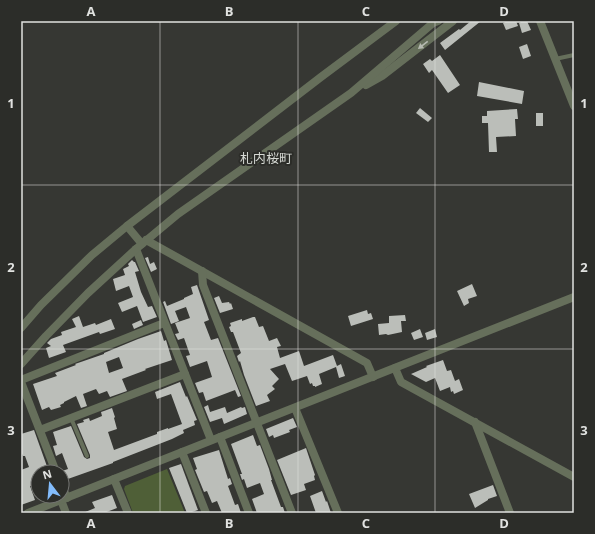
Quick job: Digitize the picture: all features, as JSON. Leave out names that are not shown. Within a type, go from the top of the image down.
[{"type":"street","points":[[21,328],[92,255],[127,226],[320,76],[396,21]]},
{"type":"street","points":[[351,94],[433,23],[438,21]]},
{"type":"street","points":[[21,364],[88,293],[141,244],[178,214],[351,94],[382,76],[453,21]]},
{"type":"street","points":[[540,21],[574,106]]},
{"type":"street","points":[[127,226],[141,244],[164,323],[211,440]]},
{"type":"street","points":[[141,244],[202,271],[367,363],[373,377]]},
{"type":"street","points":[[202,271],[203,285],[292,513]]},
{"type":"street","points":[[70,497],[574,298]]},
{"type":"street","points":[[53,464],[21,381],[164,323]]},
{"type":"street","points":[[395,368],[401,382],[574,477]]},
{"type":"street","points":[[40,430],[185,374]]},
{"type":"street","points":[[295,408],[338,513]]},
{"type":"street","points":[[475,422],[510,513]]},
{"type":"street","points":[[220,437],[249,513]]},
{"type":"street","points":[[182,452],[206,513]]},
{"type":"street","points":[[114,479],[128,513]]},
{"type":"street","points":[[28,513],[51,504]]},
{"type":"lane","points":[[555,59],[574,55]]},
{"type":"lane","points":[[72,418],[87,456]]},
{"type":"green space","points":[[167,469],[185,513],[133,513],[124,489],[125,486]]},
{"type":"building","points":[[471,21],[481,21],[445,50],[440,43]]},
{"type":"building","points":[[508,21],[516,21],[518,26],[506,30],[503,23]]},
{"type":"building","points":[[527,21],[531,30],[522,33],[519,23]]},
{"type":"building","points":[[527,44],[531,56],[523,59],[519,47]]},
{"type":"building","points":[[440,55],[460,85],[448,93],[432,70],[429,73],[423,64],[430,59],[432,61]]},
{"type":"building","points":[[479,82],[524,91],[522,104],[477,96]]},
{"type":"building","points":[[420,108],[432,118],[428,122],[416,113]]},
{"type":"building","points":[[517,109],[518,119],[515,119],[516,136],[496,137],[497,152],[489,152],[488,123],[482,123],[482,116],[487,116],[487,111]]},
{"type":"building","points":[[536,113],[543,113],[543,126],[536,126]]},
{"type":"building","points":[[148,257],[150,264],[154,262],[157,269],[151,272],[145,258]]},
{"type":"building","points":[[132,260],[135,262],[139,271],[135,272],[141,292],[148,307],[152,306],[157,317],[143,322],[137,306],[122,312],[118,303],[133,297],[129,286],[116,291],[113,279],[125,275],[123,269],[129,266],[128,264]]},
{"type":"building","points":[[472,284],[477,296],[468,299],[469,303],[464,306],[457,291]]},
{"type":"building","points":[[197,285],[209,320],[204,322],[211,340],[218,338],[241,396],[238,397],[235,390],[206,401],[203,392],[199,393],[195,383],[212,377],[207,361],[190,367],[186,356],[190,355],[184,338],[178,340],[175,334],[179,333],[175,323],[190,318],[186,307],[175,311],[179,321],[171,324],[163,302],[165,301],[167,306],[184,299],[193,294],[191,287]]},
{"type":"building","points":[[219,296],[222,303],[231,303],[233,309],[220,313],[214,298]]},
{"type":"building","points":[[367,310],[368,314],[371,313],[373,319],[351,326],[348,316]]},
{"type":"building","points":[[405,315],[406,321],[401,321],[402,332],[379,335],[378,324],[389,323],[389,316]]},
{"type":"building","points":[[79,316],[83,327],[95,323],[96,325],[111,319],[115,329],[100,334],[99,332],[63,345],[66,352],[49,358],[46,348],[51,346],[47,343],[51,339],[62,335],[61,332],[76,327],[72,319]]},
{"type":"building","points":[[255,317],[259,327],[263,326],[269,341],[277,338],[281,346],[277,347],[280,358],[299,351],[304,366],[333,355],[337,366],[341,364],[345,376],[339,378],[336,367],[319,374],[322,384],[315,387],[312,383],[310,384],[307,376],[292,381],[285,364],[270,369],[279,379],[272,386],[275,389],[267,395],[270,401],[256,406],[237,356],[241,353],[233,332],[231,332],[229,327],[231,326],[230,323]]},
{"type":"building","points":[[141,320],[143,325],[134,329],[132,324]]},
{"type":"building","points":[[420,329],[423,337],[414,340],[411,333]]},
{"type":"building","points":[[435,329],[437,337],[427,340],[425,333]]},
{"type":"building","points":[[161,331],[164,341],[166,340],[172,360],[122,379],[127,391],[110,397],[107,391],[99,394],[96,389],[83,394],[87,406],[81,408],[76,396],[64,402],[60,405],[61,407],[51,410],[49,407],[42,410],[33,384],[57,376],[55,373]],"holes":[[[119,357],[123,368],[109,373],[106,362]]]},
{"type":"building","points":[[443,360],[447,371],[451,370],[455,381],[459,379],[463,390],[454,394],[453,391],[451,392],[450,387],[440,391],[435,378],[426,382],[411,374],[427,367],[426,366]]},
{"type":"building","points":[[180,382],[197,420],[194,421],[195,425],[183,430],[184,433],[172,439],[113,463],[70,478],[70,464],[66,464],[62,453],[56,456],[53,446],[57,445],[53,432],[71,426],[84,457],[87,459],[90,458],[90,455],[77,424],[84,422],[83,420],[89,418],[90,421],[102,416],[101,412],[112,408],[117,429],[108,432],[114,450],[157,434],[157,432],[182,424],[171,394],[157,399],[155,392]]},
{"type":"building","points":[[208,405],[210,412],[225,407],[227,413],[241,407],[245,407],[247,414],[224,424],[222,418],[210,422],[204,407]]},
{"type":"building","points":[[293,418],[297,427],[289,430],[290,432],[274,438],[273,435],[269,437],[266,429]]},
{"type":"building","points":[[34,430],[46,464],[30,464],[30,502],[21,505],[21,470],[29,467],[25,456],[23,456],[21,451],[21,434]]},
{"type":"building","points":[[253,435],[257,446],[260,445],[269,469],[271,480],[281,507],[283,507],[285,513],[257,513],[252,499],[264,494],[260,483],[247,488],[244,479],[242,480],[240,474],[242,474],[231,444]]},
{"type":"building","points":[[306,448],[315,475],[315,480],[304,484],[306,490],[291,495],[277,460]]},
{"type":"building","points":[[219,450],[228,479],[230,478],[232,484],[228,486],[235,505],[238,504],[241,513],[222,513],[217,501],[212,503],[207,491],[204,492],[195,470],[197,469],[193,458]]},
{"type":"building","points":[[181,464],[198,510],[189,513],[187,513],[169,468]]},
{"type":"building","points":[[493,485],[497,496],[488,499],[475,508],[469,494]]},
{"type":"building","points":[[322,491],[331,513],[316,513],[310,496]]},
{"type":"building","points":[[112,495],[117,508],[104,513],[83,513],[95,508],[92,502]]},
{"type":"district","name":"札内桜町","points":[[266,158]]}]
